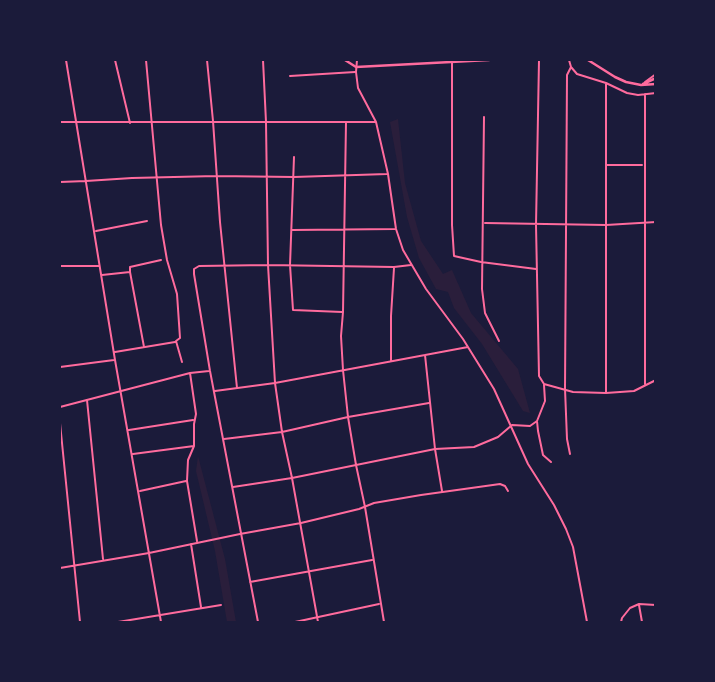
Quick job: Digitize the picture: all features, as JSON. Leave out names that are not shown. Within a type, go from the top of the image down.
[{"type":"main road","points":[[345,60],[356,69],[421,62],[489,60]]},
{"type":"main road","points":[[587,60],[626,82],[641,85],[656,83]]},
{"type":"main road","points":[[641,85],[656,76]]},
{"type":"street","points":[[66,60],[161,622]]},
{"type":"street","points":[[115,60],[130,123]]},
{"type":"street","points":[[146,60],[161,225],[177,294],[180,338],[177,341],[182,361]]},
{"type":"street","points":[[206,60],[237,388]]},
{"type":"street","points":[[263,60],[268,265],[275,383],[318,620]]},
{"type":"street","points":[[357,60],[358,88],[376,122],[388,174],[396,229],[403,250],[426,289],[469,347],[494,389],[528,464],[566,529],[573,547],[587,622]]},
{"type":"street","points":[[539,60],[536,225],[539,376],[544,384],[545,401],[537,421],[543,455],[551,462]]},
{"type":"street","points":[[569,60],[577,74],[627,93],[656,93]]},
{"type":"street","points":[[453,62],[454,256],[537,270]]},
{"type":"street","points":[[570,454],[565,390],[567,75],[571,67]]},
{"type":"street","points":[[290,76],[356,69]]},
{"type":"street","points":[[606,83],[606,393]]},
{"type":"street","points":[[645,94],[645,384]]},
{"type":"street","points":[[484,117],[481,262],[483,305],[499,341]]},
{"type":"street","points":[[60,122],[376,122]]},
{"type":"street","points":[[346,122],[341,336],[343,370],[348,417],[384,622]]},
{"type":"street","points":[[294,157],[290,265],[293,310],[343,312]]},
{"type":"street","points":[[605,165],[645,165]]},
{"type":"street","points":[[60,182],[132,177],[388,174]]},
{"type":"street","points":[[95,231],[146,221]]},
{"type":"street","points":[[483,223],[606,225],[656,222]]},
{"type":"street","points":[[292,230],[396,229]]},
{"type":"street","points":[[144,347],[130,267],[161,260]]},
{"type":"street","points":[[258,622],[210,371],[194,269],[268,265],[412,265]]},
{"type":"street","points":[[60,267],[100,266]]},
{"type":"street","points":[[391,361],[394,267]]},
{"type":"street","points":[[102,275],[130,272]]},
{"type":"street","points":[[114,352],[177,341]]},
{"type":"street","points":[[214,391],[275,383],[469,347]]},
{"type":"street","points":[[425,355],[442,492]]},
{"type":"street","points":[[60,367],[116,360]]},
{"type":"street","points":[[60,407],[190,373],[210,371]]},
{"type":"street","points":[[190,373],[196,414],[194,446],[188,460],[187,481],[197,543]]},
{"type":"street","points":[[544,384],[573,392],[606,393],[634,391],[656,380]]},
{"type":"street","points":[[87,400],[103,561]]},
{"type":"street","points":[[223,439],[282,432],[429,403]]},
{"type":"street","points":[[128,430],[195,419]]},
{"type":"street","points":[[232,487],[292,478],[435,449],[481,445],[498,437],[512,425],[530,426],[537,421]]},
{"type":"street","points":[[60,422],[80,622]]},
{"type":"street","points":[[132,454],[194,446]]},
{"type":"street","points":[[139,491],[187,481]]},
{"type":"street","points":[[60,568],[301,523],[374,503],[500,484],[508,491]]},
{"type":"street","points":[[191,544],[201,608]]},
{"type":"street","points":[[250,582],[373,560]]},
{"type":"street","points":[[295,622],[318,620],[380,603]]},
{"type":"street","points":[[639,604],[642,622]]},
{"type":"street","points":[[621,622],[630,608],[639,604],[656,606]]},
{"type":"street","points":[[118,622],[221,605]]},
{"type":"shaded area","points":[[398,119],[405,183],[421,241],[443,274],[452,270],[471,313],[518,369],[530,413],[523,411],[482,344],[454,308],[448,292],[436,289],[419,258],[407,217],[390,122]]},
{"type":"shaded area","points":[[198,456],[225,559],[236,622],[227,622],[215,551],[196,471]]}]
